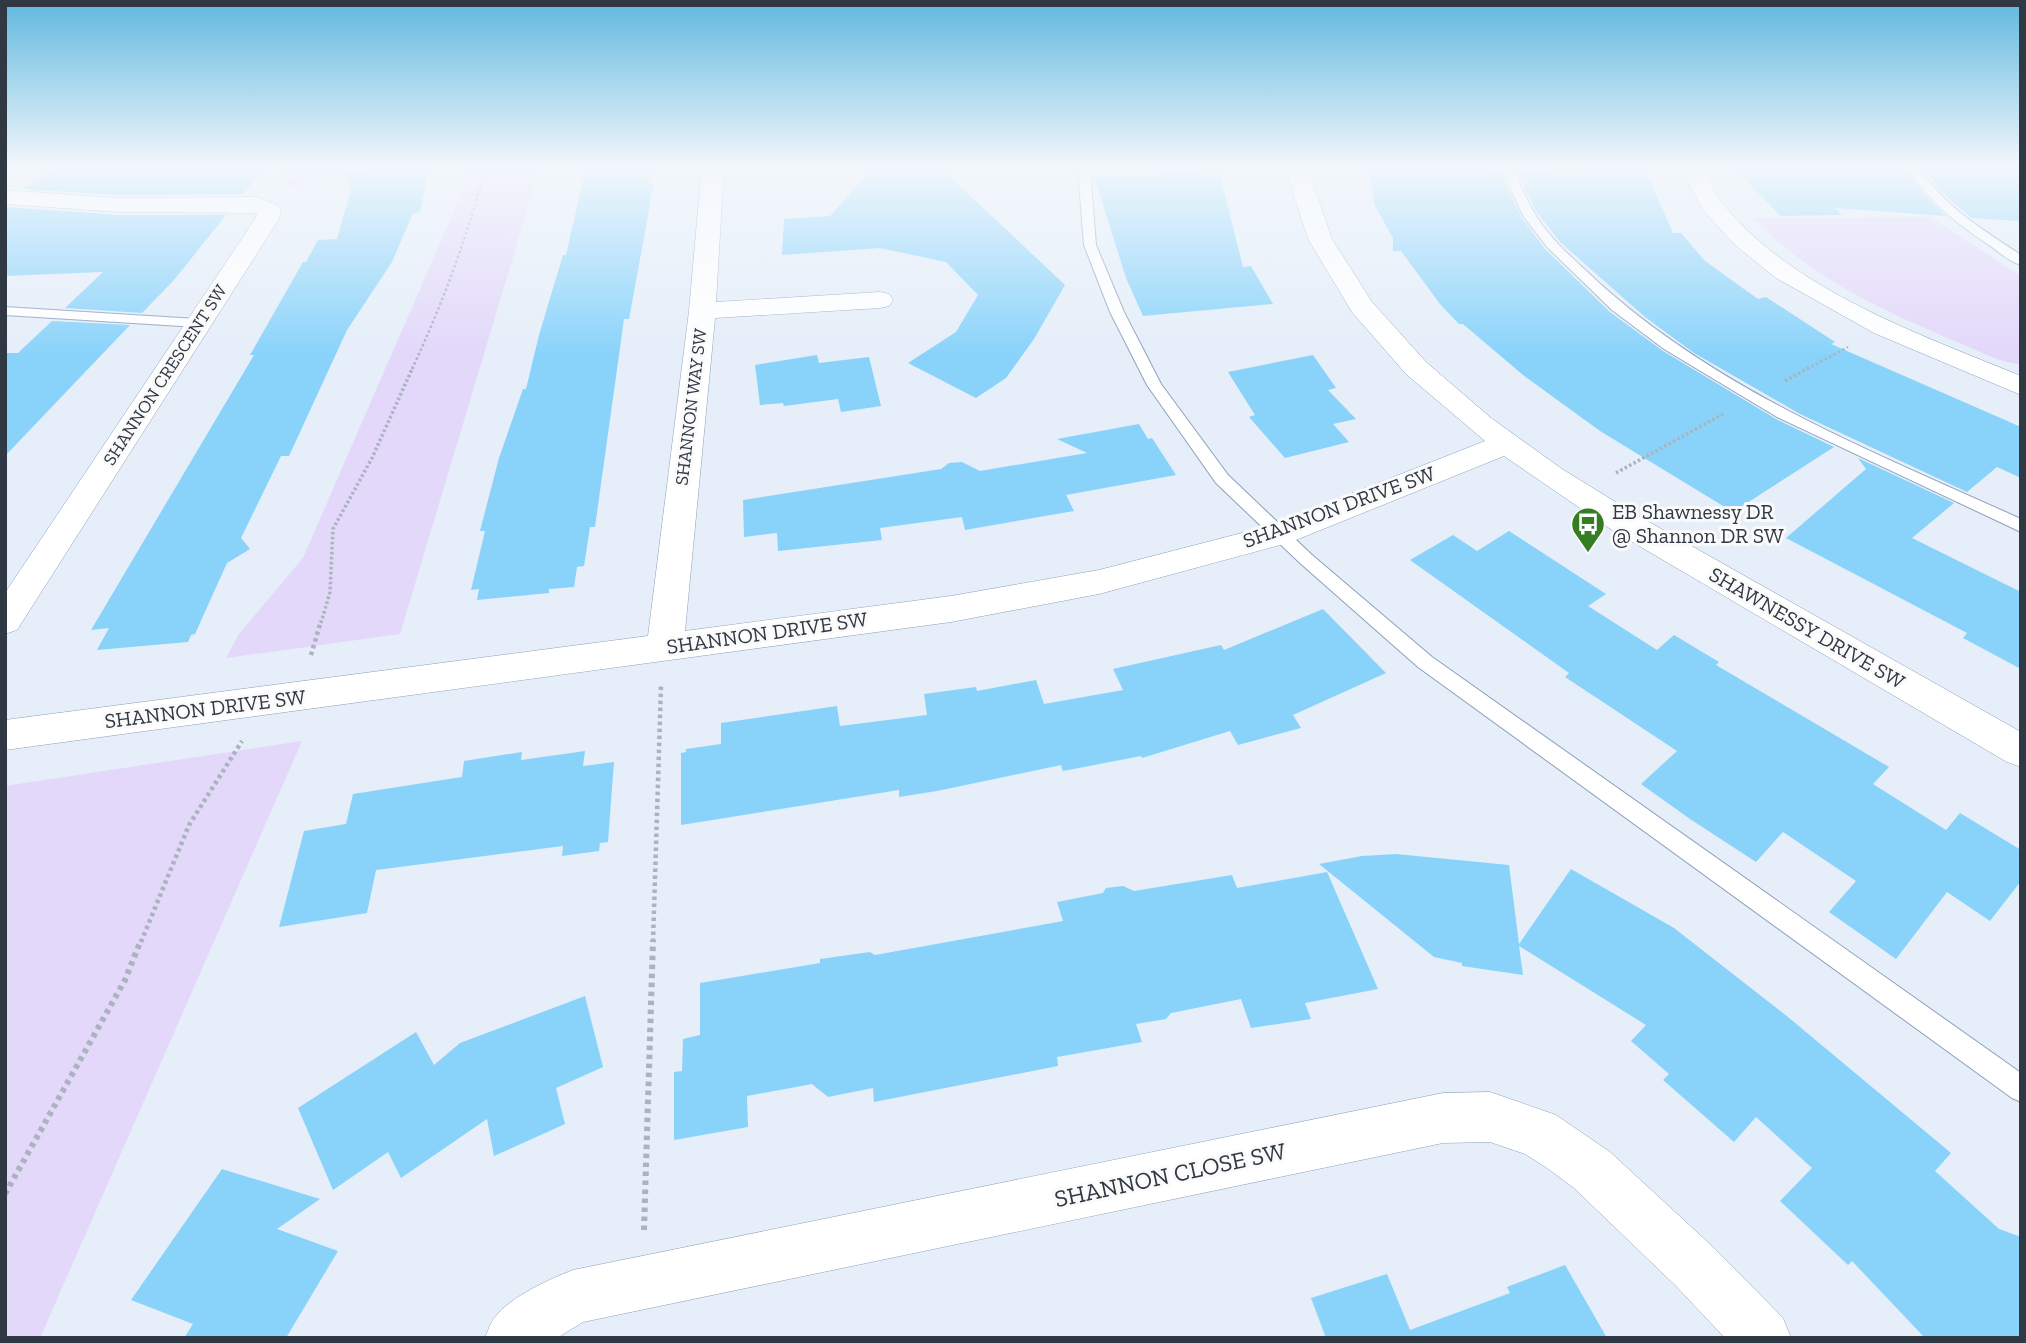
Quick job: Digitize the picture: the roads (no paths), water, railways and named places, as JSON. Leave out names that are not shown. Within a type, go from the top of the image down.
[{"type":"street","name":"SHANNON CRESCENT SW","points":[[5,621],[260,230]]},
{"type":"street","name":"SHANNON WAY SW","points":[[665,647],[702,311],[708,230]]},
{"type":"street","name":"SHAWNESSY DRIVE SW","points":[[1314,230],[1332,264],[1368,316],[1440,390],[1508,443],[1643,534],[2021,751]]},
{"type":"street","points":[[1734,230],[1795,277],[1885,327],[2021,386]]},
{"type":"street","points":[[702,311],[880,300]]},
{"type":"street","name":"SHANNON DRIVE SW","points":[[5,735],[951,609],[1099,582],[1279,534],[1508,443]]},
{"type":"street","name":"SHANNON CLOSE SW","points":[[513,1338],[525,1326],[573,1297],[1443,1118],[1490,1117],[1538,1133],[1592,1170],[1695,1267],[1763,1338]]},
{"type":"lane","points":[[1089,230],[1090,245],[1117,312],[1154,385],[1222,479],[1279,534],[1424,662],[2021,1089]]},
{"type":"lane","points":[[1539,230],[1586,280],[1642,327],[1712,373],[1801,422],[2021,526]]},
{"type":"lane","points":[[1976,230],[2021,261]]},
{"type":"lane","points":[[5,311],[197,323]]},
{"type":"place","name":"EB Shawnessy DR @ Shannon DR SW","points":[[1588,554]]}]
